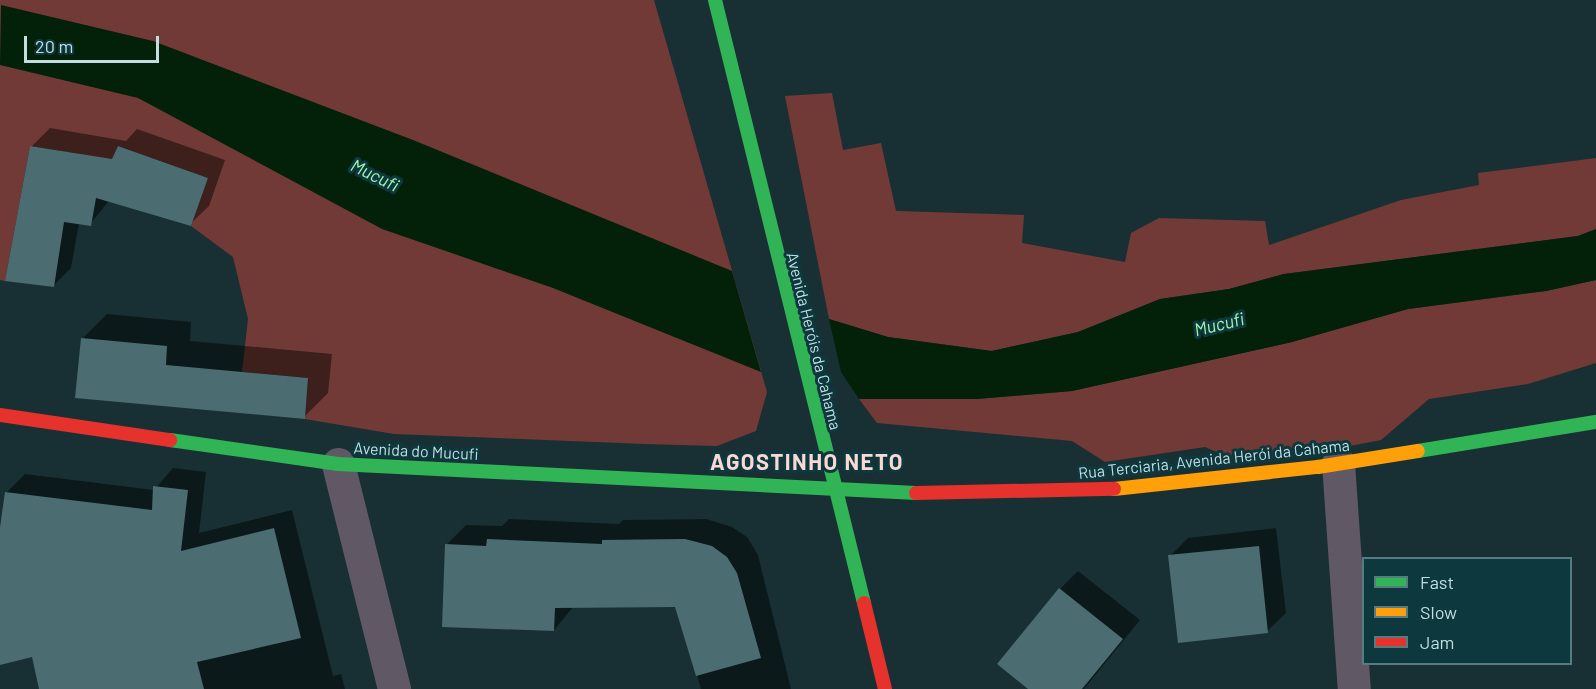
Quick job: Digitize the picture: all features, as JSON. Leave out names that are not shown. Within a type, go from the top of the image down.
[{"type":"street","name":"Avenida Heróis da Cahama","points":[[715,0],[833,489],[885,689]]},
{"type":"street","name":"Avenida do Mucufi","points":[[0,415],[338,464],[833,489]]},
{"type":"street","name":"Rua Terciaria, Avenida Herói da Cahama","points":[[833,489],[948,495],[1122,489],[1338,463],[1596,422]]},
{"type":"street","points":[[1338,463],[1354,689]]},
{"type":"street","points":[[338,464],[394,689]]},
{"type":"shaded area","points":[[0,0],[654,0],[767,392],[756,431],[717,446],[394,434],[305,419],[308,378],[242,372],[248,319],[233,257],[191,226],[208,178],[118,146],[96,198],[74,194],[80,154],[30,146],[5,281],[0,280]]},
{"type":"shaded area","points":[[832,93],[843,150],[881,143],[896,211],[1024,215],[1022,243],[1125,262],[1131,233],[1159,218],[1265,221],[1269,245],[1401,200],[1479,185],[1478,173],[1596,158],[1596,229],[1578,236],[1284,274],[1229,289],[1160,299],[1078,332],[991,351],[888,337],[829,319],[785,96]]},
{"type":"shaded area","points":[[1596,280],[1596,363],[1528,384],[1429,399],[1381,440],[1303,455],[1239,462],[1205,447],[1105,462],[1072,441],[877,423],[859,399],[977,399],[1072,391],[1292,342],[1408,309],[1546,291]]},
{"type":"water","name":"Mucufi","points":[[1,5],[153,41],[413,140],[732,271],[761,372],[553,288],[382,229],[138,98],[0,65]]},
{"type":"water","name":"Mucufi","points":[[1596,229],[1596,280],[1546,291],[1408,309],[1292,342],[1072,391],[977,399],[859,399],[841,372],[829,319],[888,337],[992,351],[1078,332],[1160,299],[1229,289],[1284,274],[1578,236]]},
{"type":"building","points":[[30,146],[112,159],[118,146],[208,178],[191,226],[96,198],[91,226],[64,222],[54,287],[5,281]]},
{"type":"building","points":[[81,338],[167,346],[166,365],[308,378],[305,419],[75,398]]},
{"type":"building","points":[[153,486],[188,490],[181,551],[274,528],[301,638],[197,662],[204,689],[39,689],[32,657],[0,665],[0,527],[5,492],[152,510]]},
{"type":"building","points":[[487,539],[602,544],[602,540],[685,539],[712,546],[727,557],[737,573],[761,658],[696,676],[675,607],[555,608],[554,631],[442,627],[445,544],[486,546]]},
{"type":"building","points":[[1259,546],[1268,633],[1178,643],[1168,555]]},
{"type":"building","points":[[1059,588],[1123,639],[1082,689],[1028,689],[997,664]]},
{"type":"traffic: fast","points":[[715,0],[864,603]]},
{"type":"traffic: fast","points":[[1418,451],[1596,422]]},
{"type":"traffic: fast","points":[[170,440],[338,464],[916,493]]},
{"type":"traffic: slow","points":[[1114,489],[1318,467],[1418,451]]},
{"type":"traffic: jam","points":[[0,415],[170,440]]},
{"type":"traffic: jam","points":[[916,493],[1114,489]]},
{"type":"traffic: jam","points":[[864,603],[885,689]]},
{"type":"district","name":"AGOSTINHO NETO","points":[[807,462]]}]
